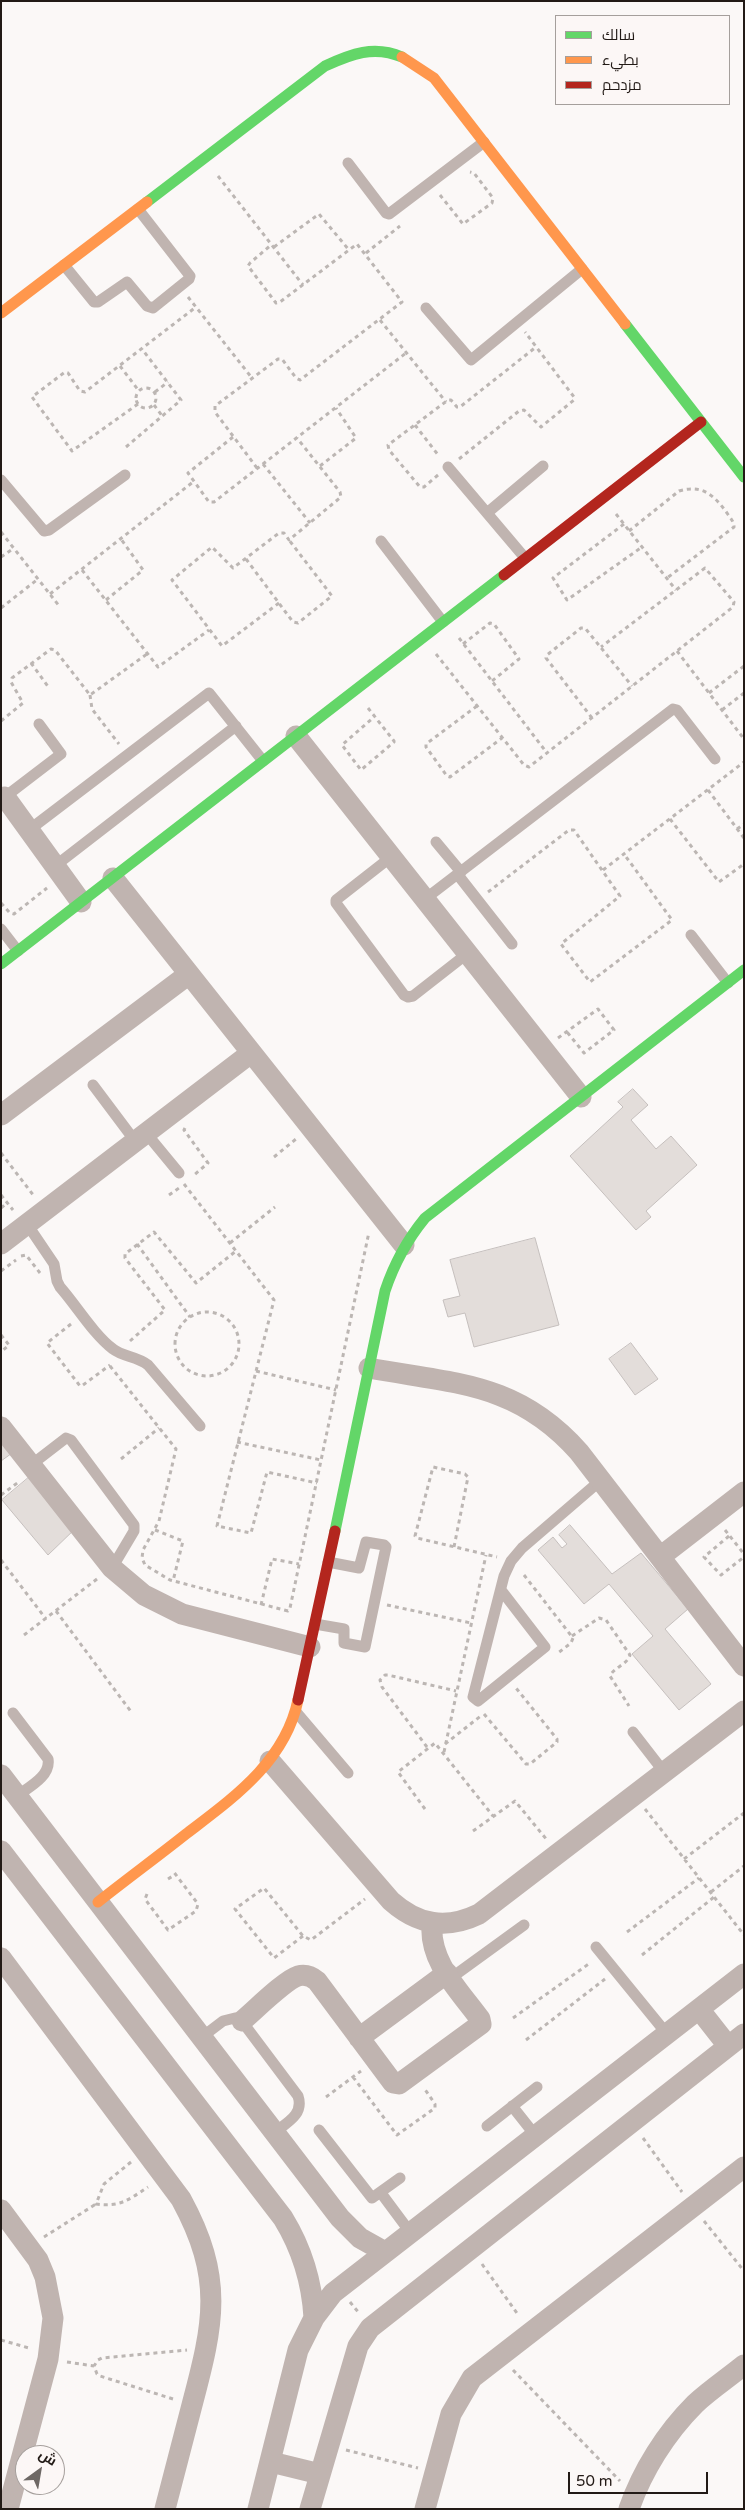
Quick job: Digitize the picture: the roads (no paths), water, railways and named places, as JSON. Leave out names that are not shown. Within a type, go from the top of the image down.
[{"type":"street","points":[[1,313],[325,66],[352,52],[382,50],[411,59],[434,78],[744,477]]},
{"type":"street","points":[[1,964],[701,422]]},
{"type":"street","points":[[296,736],[581,1097]]},
{"type":"street","points":[[3,798],[29,830],[81,902]]},
{"type":"street","points":[[113,878],[404,1246]]},
{"type":"street","points":[[98,1902],[245,1789],[270,1761],[296,1711],[385,1291],[396,1260],[404,1246],[426,1218],[744,970]]},
{"type":"street","points":[[1,1115],[189,974]]},
{"type":"street","points":[[1,1244],[251,1053]]},
{"type":"street","points":[[369,1368],[490,1390],[516,1400],[539,1414],[561,1431],[602,1480],[744,1666]]},
{"type":"street","points":[[1,1427],[112,1568],[144,1595],[182,1614],[310,1647]]},
{"type":"street","points":[[660,1557],[744,1492]]},
{"type":"street","points":[[270,1761],[403,1912],[432,1924],[457,1922],[479,1914],[744,1711]]},
{"type":"street","points":[[1,1776],[349,2228],[372,2246],[385,2252]]},
{"type":"street","points":[[1,1851],[282,2218],[292,2233],[306,2266],[313,2300],[314,2318]]},
{"type":"street","points":[[242,2021],[294,1978],[306,1975],[317,1981],[395,2084],[399,2084],[481,2024],[480,2019],[434,1952],[432,1924]]},
{"type":"street","points":[[1,1958],[164,2176],[192,2218],[207,2260],[212,2304],[207,2348],[165,2509]]},
{"type":"street","points":[[258,2509],[293,2367],[302,2342],[314,2318],[339,2288],[744,1974]]},
{"type":"street","points":[[359,2038],[449,1976]]},
{"type":"street","points":[[310,2509],[358,2346],[370,2328],[736,2040],[698,2009]]},
{"type":"street","points":[[425,2509],[451,2414],[457,2400],[472,2378],[530,2331],[744,2167]]},
{"type":"street","points":[[1,2210],[29,2246],[45,2277],[51,2297],[53,2318],[49,2357],[8,2509]]},
{"type":"street","points":[[631,2502],[653,2459],[679,2422],[696,2404],[744,2366]]},
{"type":"street","points":[[270,2462],[320,2474]]},
{"type":"lane","points":[[348,163],[386,213],[389,214],[484,142]]},
{"type":"lane","points":[[64,265],[96,303],[126,282],[147,306],[152,308],[180,287],[190,276],[138,209]]},
{"type":"lane","points":[[426,308],[470,360],[582,269]]},
{"type":"lane","points":[[487,513],[543,466]]},
{"type":"lane","points":[[448,467],[525,558]]},
{"type":"lane","points":[[1,480],[44,531],[49,530],[125,475]]},
{"type":"lane","points":[[382,541],[444,621]]},
{"type":"lane","points":[[29,830],[209,693],[263,761]]},
{"type":"lane","points":[[425,899],[673,709],[677,710],[715,759]]},
{"type":"lane","points":[[3,798],[61,754],[39,724]]},
{"type":"lane","points":[[55,866],[236,726]]},
{"type":"lane","points":[[436,842],[477,900],[512,944]]},
{"type":"lane","points":[[391,857],[337,899],[336,903],[404,995],[408,997],[413,996],[468,953]]},
{"type":"lane","points":[[1,930],[18,951]]},
{"type":"lane","points":[[691,935],[728,983]]},
{"type":"lane","points":[[93,1085],[182,1178]]},
{"type":"lane","points":[[27,1224],[54,1264],[59,1284],[106,1343],[117,1352],[136,1358],[148,1365],[200,1426]]},
{"type":"lane","points":[[30,1464],[66,1438],[71,1440],[134,1525],[134,1531],[112,1568]]},
{"type":"lane","points":[[501,1590],[544,1646],[478,1701],[473,1697],[501,1590],[511,1560],[522,1548],[602,1480]]},
{"type":"lane","points":[[315,1624],[344,1629],[344,1643],[364,1648],[385,1545],[366,1542],[359,1568],[328,1562]]},
{"type":"lane","points":[[296,1711],[348,1773]]},
{"type":"lane","points":[[13,1713],[48,1759],[49,1765],[44,1775],[17,1796]]},
{"type":"lane","points":[[633,1732],[664,1772]]},
{"type":"lane","points":[[449,1976],[524,1925]]},
{"type":"lane","points":[[599,1950],[667,2034]]},
{"type":"lane","points":[[202,2038],[229,2019],[235,2018],[242,2021],[298,2096],[301,2105],[297,2115],[275,2132]]},
{"type":"lane","points":[[487,2126],[537,2087]]},
{"type":"lane","points":[[512,2106],[535,2135]]},
{"type":"lane","points":[[319,2130],[372,2197],[374,2198],[400,2178]]},
{"type":"lane","points":[[381,2193],[410,2232]]}]
